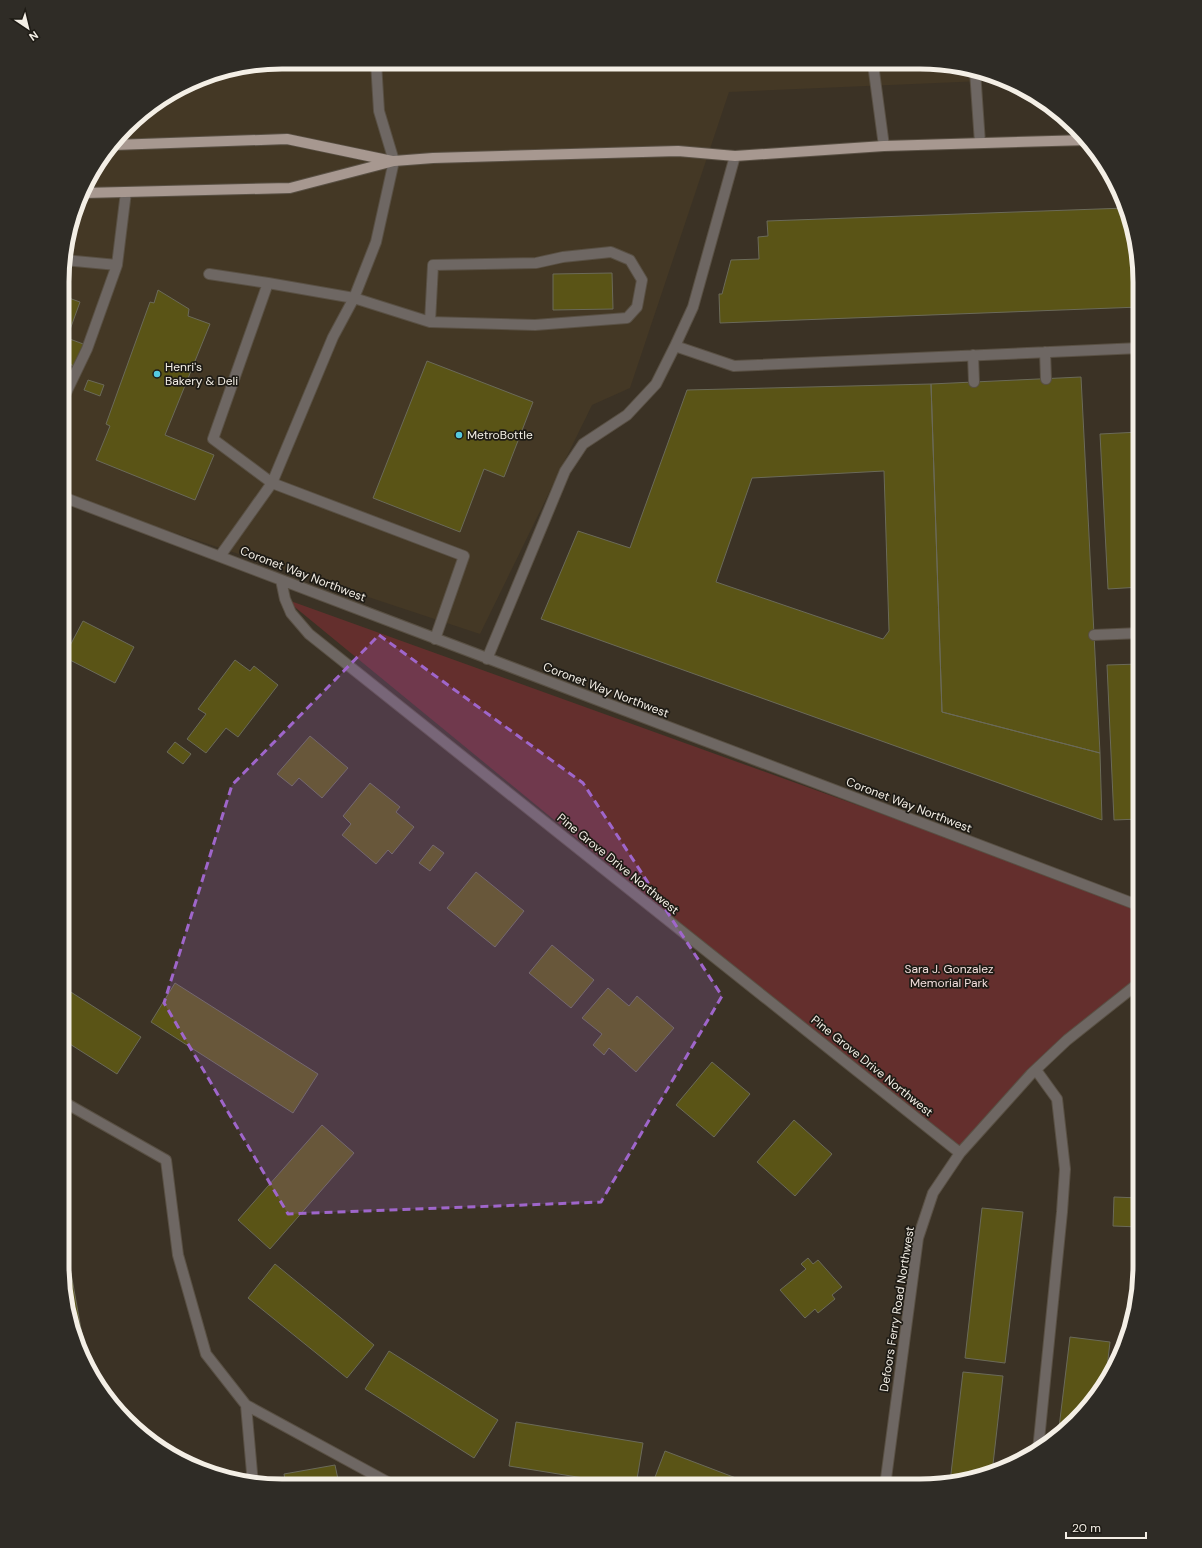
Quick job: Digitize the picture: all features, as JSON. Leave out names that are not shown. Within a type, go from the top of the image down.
[{"type":"main road","points":[[119,145],[288,139],[394,161]]},
{"type":"main road","points":[[89,193],[290,188],[394,161],[433,158],[678,151],[735,156],[884,146],[1079,140]]},
{"type":"street","points":[[220,556],[272,483],[333,338],[354,298],[376,242],[394,161],[379,110],[376,69]]},
{"type":"street","points":[[874,69],[884,146]]},
{"type":"street","points":[[975,76],[980,143]]},
{"type":"street","points":[[487,659],[565,471],[583,444],[627,415],[656,384],[676,346],[693,307],[735,156]]},
{"type":"street","points":[[69,387],[87,349],[117,265],[126,192]]},
{"type":"street","points":[[209,274],[354,298],[430,322],[535,325],[627,318],[637,307],[642,280],[630,260],[612,252],[563,257],[536,263],[433,265],[430,322]]},
{"type":"street","points":[[70,261],[117,265]]},
{"type":"street","points":[[268,283],[213,439],[272,483],[464,556],[435,639]]},
{"type":"street","points":[[676,346],[734,366],[1133,348]]},
{"type":"street","points":[[1045,352],[1046,379]]},
{"type":"street","points":[[973,356],[974,382]]},
{"type":"street","name":"Coronet Way Northwest","points":[[69,499],[1133,903]]},
{"type":"street","name":"Pine Grove Drive Northwest","points":[[281,580],[285,599],[291,613],[309,634],[960,1153]]},
{"type":"street","points":[[1094,635],[1133,633]]},
{"type":"street","name":"Defoors Ferry Road Northwest","points":[[886,1479],[918,1238],[933,1193],[960,1153],[1036,1070],[1067,1040],[1133,988]]},
{"type":"street","points":[[1036,1070],[1057,1099],[1065,1169],[1039,1442]]},
{"type":"street","points":[[69,1105],[166,1160],[178,1255],[206,1354],[246,1405],[385,1479]]},
{"type":"street","points":[[246,1405],[253,1477]]},
{"type":"highlighted area","points":[[379,635],[583,783],[722,996],[601,1202],[288,1214],[164,1003],[232,785]]},
{"type":"shaded area","points":[[268,69],[934,69],[962,73],[991,81],[729,92],[630,388],[592,405],[480,634],[69,498],[69,268],[73,240],[80,213],[91,188],[113,152],[131,131],[164,105],[200,85],[227,76]]},
{"type":"green space","name":"Sara J. Gonzalez Memorial Park","points":[[285,599],[1133,904],[1133,988],[1067,1040],[960,1153]]},
{"type":"building","points":[[1120,208],[1129,240],[1133,268],[1133,307],[720,323],[719,294],[722,294],[731,260],[759,259],[758,237],[768,236],[767,221]]},
{"type":"building","points":[[612,273],[613,309],[553,310],[553,274]]},
{"type":"building","name":"Henri's Bakery & Deli","points":[[158,290],[189,309],[188,316],[210,324],[165,435],[214,455],[195,500],[96,460],[110,426],[106,424],[150,302],[154,303]]},
{"type":"building","points":[[69,298],[80,302],[69,332]]},
{"type":"building","points":[[69,339],[86,345],[77,367],[69,364]]},
{"type":"building","name":"MetroBottle","points":[[427,361],[533,402],[504,477],[484,469],[460,532],[373,498]]},
{"type":"building","points":[[1081,377],[1100,753],[942,712],[931,384]]},
{"type":"building","points":[[88,380],[104,385],[100,396],[84,390]]},
{"type":"building","points":[[931,384],[942,712],[1100,753],[1102,820],[541,619],[578,531],[630,548],[687,390]],"holes":[[[884,471],[889,631],[883,639],[716,582],[752,478]]]},
{"type":"building","points":[[1133,432],[1133,587],[1108,589],[1100,434]]},
{"type":"building","points":[[83,621],[134,647],[115,683],[69,660],[69,648]]},
{"type":"building","points":[[235,660],[250,671],[254,666],[278,685],[238,737],[226,728],[206,753],[187,739],[206,714],[198,709]]},
{"type":"building","points":[[1133,664],[1133,819],[1114,820],[1107,665]]},
{"type":"building","points":[[310,736],[348,768],[322,798],[299,778],[292,786],[277,774]]},
{"type":"building","points":[[175,742],[191,754],[183,764],[167,752]]},
{"type":"building","points":[[370,783],[400,807],[396,812],[414,827],[392,854],[388,850],[376,864],[342,835],[351,824],[343,816]]},
{"type":"building","points":[[433,845],[444,853],[430,871],[419,863]]},
{"type":"building","points":[[476,872],[524,911],[495,947],[447,908]]},
{"type":"building","points":[[552,945],[594,980],[571,1008],[529,973]]},
{"type":"building","points":[[175,983],[318,1074],[293,1113],[151,1022]]},
{"type":"building","points":[[608,988],[629,1006],[637,996],[674,1028],[636,1072],[609,1048],[604,1055],[593,1045],[602,1034],[582,1018]]},
{"type":"building","points":[[69,991],[141,1037],[117,1074],[69,1043]]},
{"type":"building","points":[[712,1062],[750,1094],[714,1137],[676,1105]]},
{"type":"building","points":[[794,1120],[832,1154],[795,1196],[757,1162]]},
{"type":"building","points":[[322,1125],[354,1153],[270,1249],[238,1220]]},
{"type":"building","points":[[1114,1197],[1133,1198],[1133,1227],[1113,1226]]},
{"type":"building","points":[[982,1208],[1023,1212],[1005,1363],[965,1358]]},
{"type":"building","points":[[808,1258],[813,1264],[818,1260],[842,1287],[832,1295],[835,1299],[818,1313],[815,1309],[805,1318],[780,1290],[806,1269],[801,1264]]},
{"type":"building","points":[[275,1264],[374,1345],[347,1378],[248,1298]]},
{"type":"building","points":[[69,1273],[71,1273],[84,1345],[73,1308]]},
{"type":"building","points":[[1070,1337],[1110,1342],[1107,1367],[1104,1373],[1080,1407],[1059,1428]]},
{"type":"building","points":[[389,1351],[498,1420],[474,1458],[365,1389]]},
{"type":"building","points":[[963,1372],[1003,1376],[993,1467],[951,1477]]},
{"type":"building","points":[[516,1422],[643,1443],[637,1479],[590,1479],[509,1466]]},
{"type":"building","points":[[665,1451],[739,1479],[654,1479]]},
{"type":"building","points":[[335,1465],[338,1479],[285,1479],[284,1474]]},
{"type":"place","name":"Henri's Bakery & Deli","points":[[157,374]]},
{"type":"place","name":"MetroBottle","points":[[459,435]]}]
